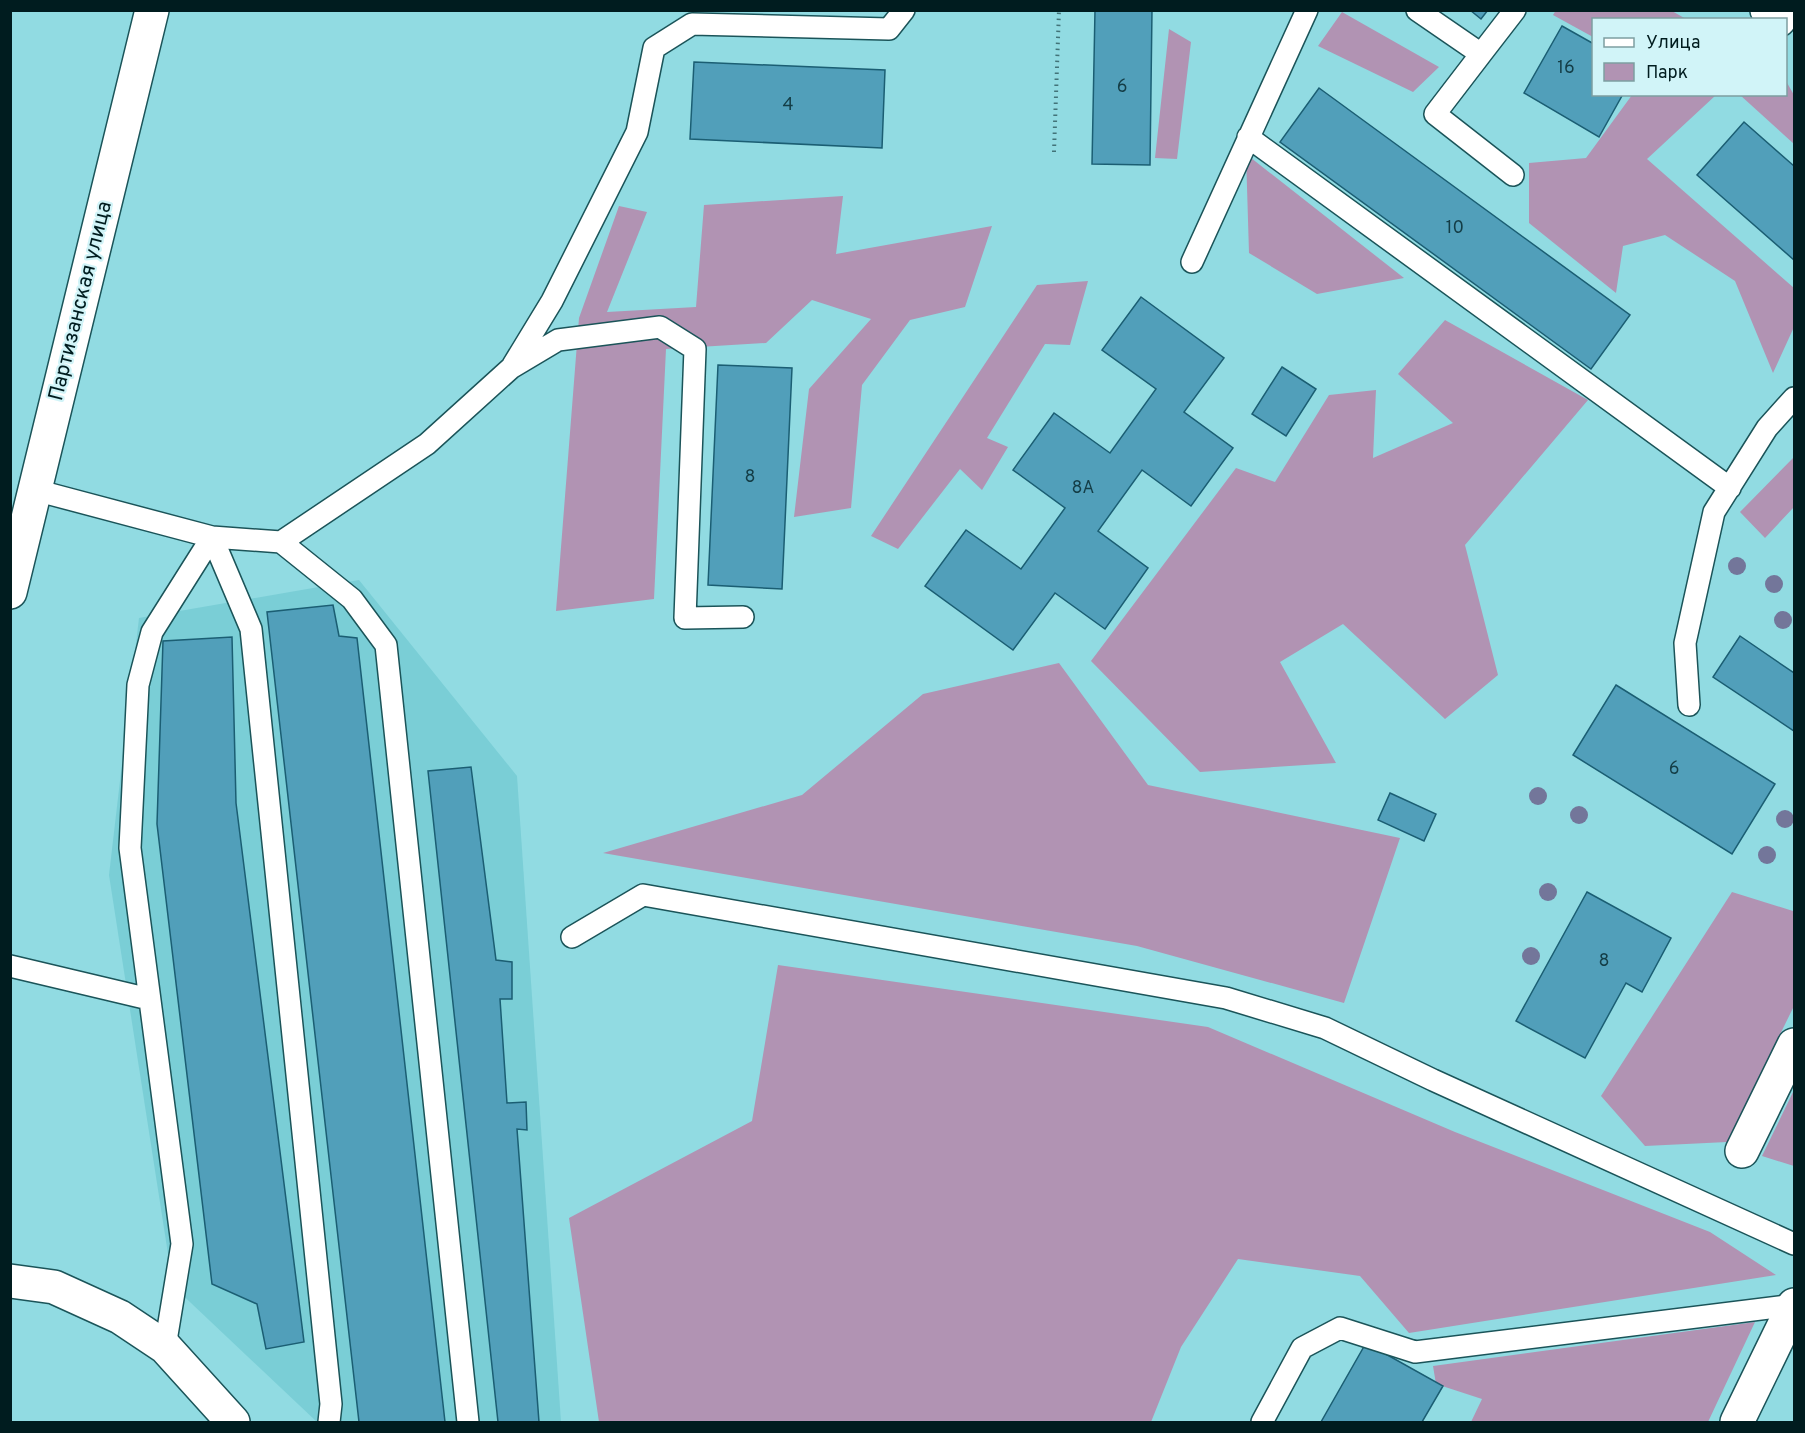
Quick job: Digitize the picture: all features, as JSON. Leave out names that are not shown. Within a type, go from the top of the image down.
[{"type":"main road","name":"Партизанская улица","points":[[10,592],[152,10]]},
{"type":"main road","points":[[1742,1151],[1794,1045]]},
{"type":"main road","points":[[10,1281],[54,1287],[120,1317],[165,1347],[232,1422]]},
{"type":"main road","points":[[1737,1422],[1794,1305]]},
{"type":"lane","points":[[511,368],[552,301],[637,132],[654,48],[692,24],[889,29],[904,10]]},
{"type":"lane","points":[[1192,261],[1306,10]]},
{"type":"lane","points":[[1417,10],[1481,54]]},
{"type":"lane","points":[[1513,175],[1434,114],[1515,10]]},
{"type":"lane","points":[[1248,137],[1730,488]]},
{"type":"lane","points":[[281,542],[428,444],[511,368],[558,340],[660,327],[695,349],[685,618],[743,617]]},
{"type":"lane","points":[[1689,705],[1685,643],[1714,512],[1767,428],[1794,398]]},
{"type":"lane","points":[[35,490],[212,537],[281,542],[352,599],[386,645],[468,1422]]},
{"type":"lane","points":[[165,1347],[182,1244],[130,848],[138,685],[152,632],[212,537]]},
{"type":"lane","points":[[212,537],[251,629],[331,1404],[329,1422]]},
{"type":"lane","points":[[572,937],[643,895],[1226,998],[1325,1028],[1433,1080],[1794,1244]]},
{"type":"lane","points":[[10,966],[149,999]]},
{"type":"lane","points":[[1262,1422],[1302,1348],[1340,1328],[1415,1352],[1794,1305]]},
{"type":"path","points":[[1054,152],[1059,10]]},
{"type":"shaded area","points":[[359,580],[517,776],[561,1422],[317,1422],[173,1286],[109,875],[139,618]]},
{"type":"green space","points":[[1556,10],[1672,11],[1684,18],[1592,18],[1592,36],[1553,15]]},
{"type":"green space","points":[[1342,12],[1439,67],[1413,92],[1318,46]]},
{"type":"green space","points":[[1169,29],[1191,42],[1177,159],[1155,158]]},
{"type":"green space","points":[[1787,83],[1794,95],[1794,144],[1741,96],[1787,96]]},
{"type":"green space","points":[[1631,96],[1715,96],[1647,159],[1794,288],[1794,327],[1773,373],[1735,281],[1665,235],[1623,246],[1616,293],[1529,223],[1529,163],[1586,158]]},
{"type":"green space","points":[[1246,154],[1404,278],[1317,294],[1249,253]]},
{"type":"green space","points":[[843,196],[836,254],[992,226],[965,307],[910,320],[862,385],[851,508],[794,517],[809,389],[871,319],[812,300],[766,343],[666,349],[654,599],[556,611],[579,318],[619,206],[647,212],[607,312],[696,307],[704,205]]},
{"type":"green space","points":[[1088,281],[1070,345],[1045,344],[987,438],[1008,447],[982,490],[960,469],[898,549],[871,536],[1037,285]]},
{"type":"green space","points":[[1445,320],[1588,400],[1465,545],[1498,675],[1445,719],[1343,624],[1280,662],[1336,763],[1200,772],[1091,661],[1236,468],[1275,482],[1329,395],[1376,390],[1373,458],[1453,423],[1398,374]]},
{"type":"green space","points":[[1794,457],[1794,507],[1765,538],[1740,512]]},
{"type":"green space","points":[[1059,663],[1148,785],[1400,838],[1344,1003],[1137,946],[603,853],[802,795],[923,694]]},
{"type":"green space","points":[[1732,892],[1794,910],[1794,1006],[1727,1142],[1645,1146],[1601,1096]]},
{"type":"green space","points":[[778,965],[1208,1027],[1455,1132],[1710,1232],[1776,1275],[1409,1333],[1360,1276],[1238,1259],[1181,1347],[1151,1422],[599,1422],[569,1218],[752,1121]]},
{"type":"green space","points":[[1794,1090],[1794,1166],[1762,1156]]},
{"type":"green space","points":[[1755,1322],[1708,1422],[1471,1422],[1482,1399],[1436,1384],[1433,1366]]},
{"type":"building","points":[[1095,10],[1152,10],[1150,165],[1092,164]]},
{"type":"building","points":[[1470,10],[1488,10],[1481,19]]},
{"type":"building","points":[[1562,26],[1592,43],[1592,96],[1622,96],[1599,137],[1524,93]]},
{"type":"building","points":[[694,62],[885,70],[882,148],[690,139]]},
{"type":"building","points":[[1319,88],[1630,315],[1591,369],[1280,142]]},
{"type":"building","points":[[1744,122],[1794,166],[1794,260],[1697,175]]},
{"type":"building","points":[[1141,297],[1224,358],[1184,412],[1233,448],[1191,506],[1142,470],[1098,531],[1148,568],[1105,629],[1055,593],[1013,650],[925,586],[966,530],[1021,569],[1065,508],[1013,470],[1054,413],[1110,453],[1156,389],[1102,350]]},
{"type":"building","points":[[718,365],[792,368],[782,589],[708,585]]},
{"type":"building","points":[[1282,367],[1316,389],[1286,436],[1252,414]]},
{"type":"building","points":[[333,605],[339,636],[357,638],[445,1422],[359,1422],[267,612]]},
{"type":"building","points":[[1740,636],[1794,673],[1794,731],[1713,677]]},
{"type":"building","points":[[232,637],[236,803],[304,1342],[266,1349],[257,1304],[212,1284],[157,824],[163,641]]},
{"type":"building","points":[[1616,685],[1775,784],[1732,854],[1573,755]]},
{"type":"building","points":[[471,767],[496,960],[512,962],[512,999],[500,999],[507,1103],[526,1102],[527,1130],[517,1129],[539,1422],[498,1422],[428,771]]},
{"type":"building","points":[[1390,793],[1436,814],[1424,841],[1378,820]]},
{"type":"building","points":[[1587,892],[1671,938],[1642,992],[1626,983],[1585,1058],[1516,1021]]},
{"type":"building","points":[[1366,1343],[1443,1386],[1422,1422],[1321,1422]]}]
